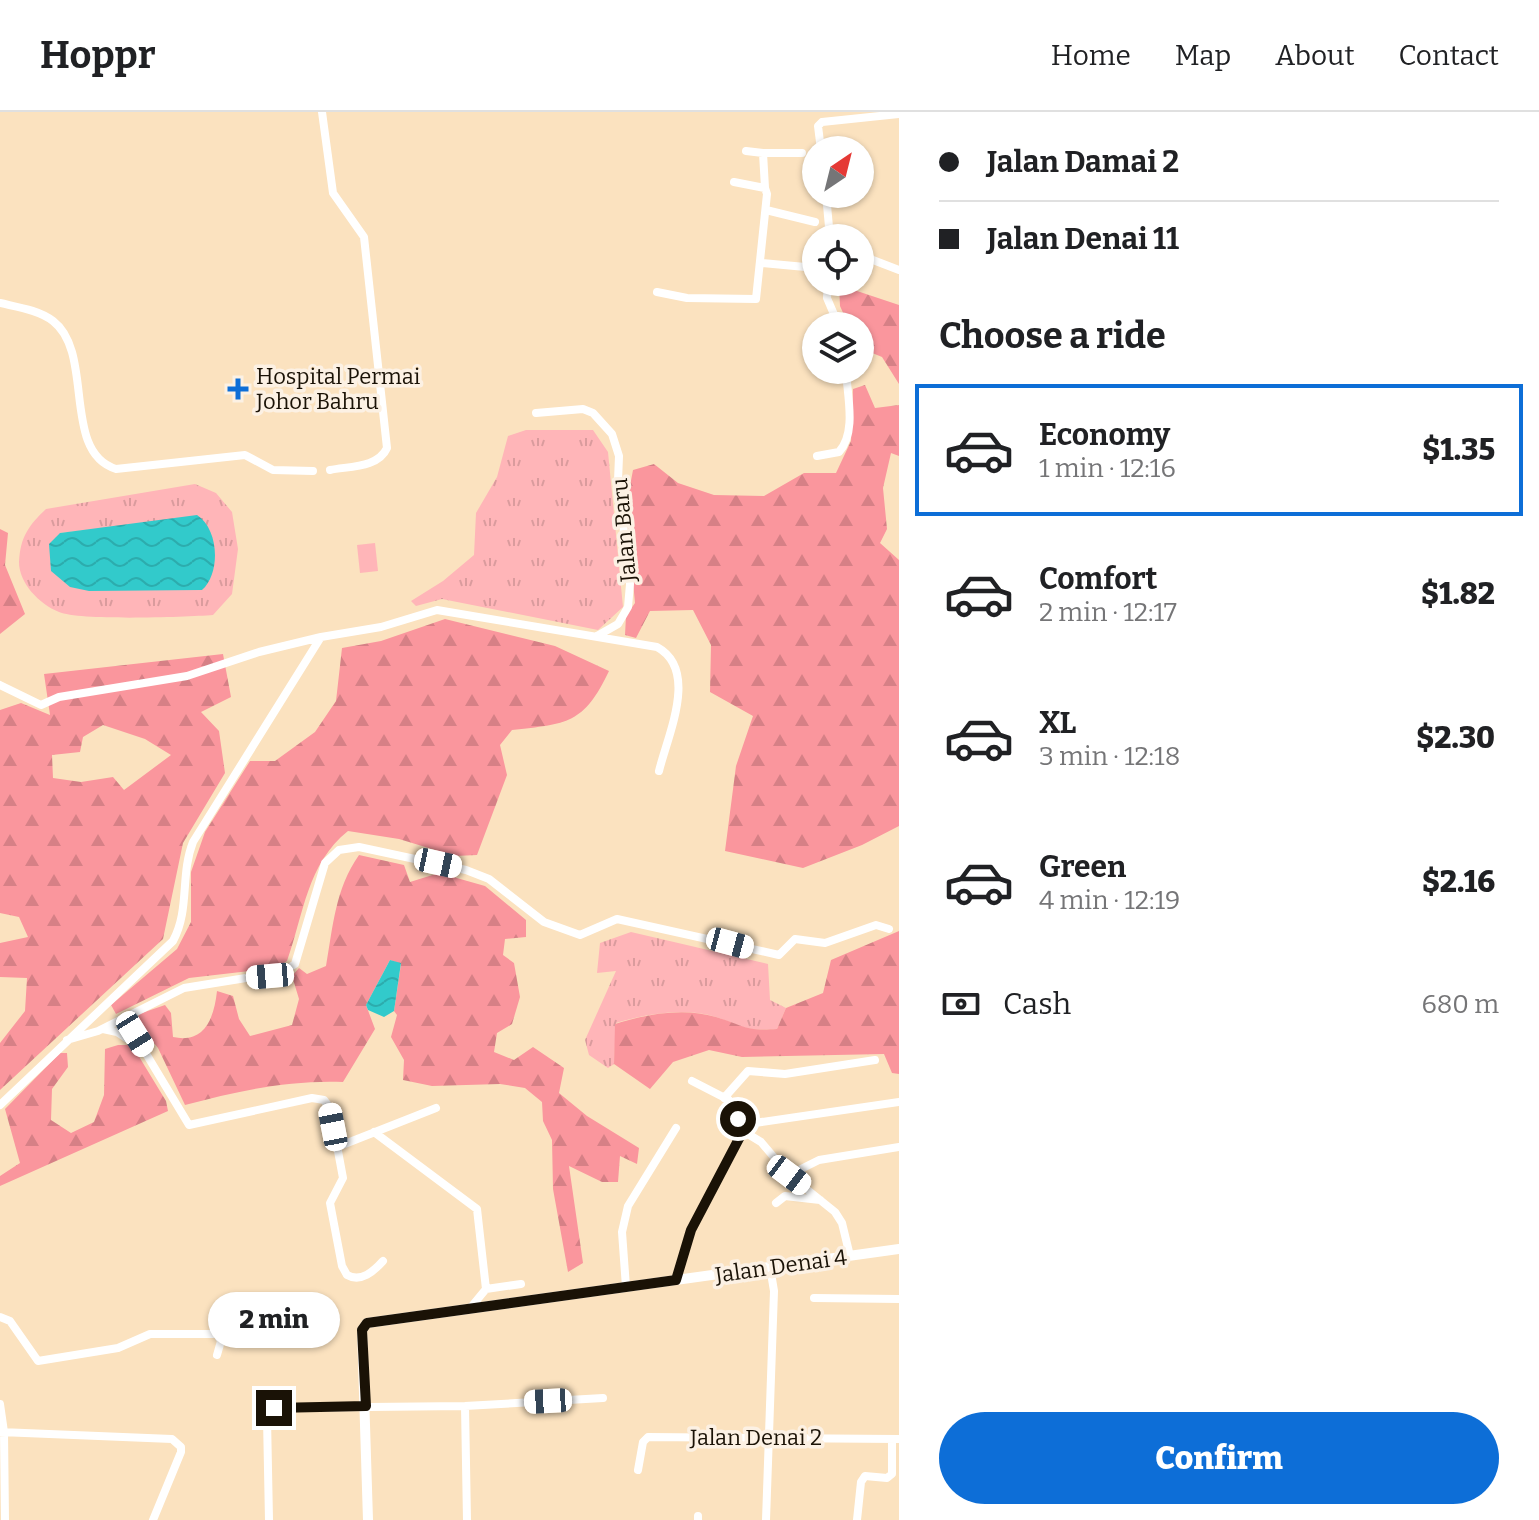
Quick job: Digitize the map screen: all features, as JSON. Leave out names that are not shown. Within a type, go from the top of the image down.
[{"type":"street","points":[[322,112],[333,193],[364,237],[387,448],[383,457],[375,462],[330,470]]},
{"type":"street","points":[[820,136],[819,124],[848,115],[899,114]]},
{"type":"street","points":[[746,151],[802,153]]},
{"type":"street","points":[[657,292],[687,298],[756,299],[766,210],[763,153]]},
{"type":"street","points":[[734,182],[765,188]]},
{"type":"street","points":[[766,210],[815,222]]},
{"type":"street","points":[[874,260],[899,270]]},
{"type":"street","points":[[762,263],[802,267]]},
{"type":"street","points":[[0,303],[52,319],[67,338],[90,448],[105,465],[116,469],[245,455],[273,470],[290,474],[313,471]]},
{"type":"street","points":[[817,456],[839,452],[845,444],[849,425],[847,384]]},
{"type":"street","name":"Jalan Baru","points":[[536,413],[583,409],[593,413],[612,434],[619,456],[618,481],[630,584],[628,607],[618,624],[596,637]]},
{"type":"street","points":[[0,685],[41,705],[59,697],[187,676],[259,652],[381,627],[437,610],[657,647],[669,653],[680,681],[659,771]]},
{"type":"street","points":[[0,1105],[64,1041],[173,941],[183,915],[184,864],[193,842],[321,637]]},
{"type":"street","points":[[64,1041],[103,1029],[184,988],[270,976],[295,964],[325,863],[339,850],[359,847],[466,870],[489,879],[544,922],[580,935],[617,919],[685,931],[779,955],[795,939],[825,943],[876,925],[889,929]]},
{"type":"street","points":[[124,1017],[189,1125],[321,1099],[330,1108],[343,1178],[330,1208],[342,1266],[347,1275],[358,1278],[372,1272],[383,1261]]},
{"type":"street","points":[[103,1029],[117,1032],[145,1051]]},
{"type":"street","points":[[724,1098],[748,1071],[785,1074],[875,1060]]},
{"type":"street","points":[[692,1081],[731,1104],[742,1128],[761,1142],[789,1175],[821,1200],[842,1223],[850,1256]]},
{"type":"street","points":[[742,1128],[899,1102]]},
{"type":"street","points":[[337,1147],[436,1108]]},
{"type":"street","points":[[626,1287],[622,1232],[628,1206],[676,1128]]},
{"type":"street","points":[[676,1280],[691,1230],[742,1128]]},
{"type":"street","points":[[374,1132],[477,1209],[486,1289]]},
{"type":"street","points":[[789,1175],[804,1165],[899,1147]]},
{"type":"street","points":[[776,1203],[785,1196],[821,1200]]},
{"type":"street","name":"Jalan Denai 4","points":[[366,1406],[364,1326],[472,1306],[899,1249]]},
{"type":"street","points":[[766,1520],[774,1291],[770,1267]]},
{"type":"street","points":[[472,1306],[479,1292],[521,1284]]},
{"type":"street","points":[[814,1298],[899,1299]]},
{"type":"street","points":[[0,1317],[10,1321],[38,1361],[118,1348],[150,1334],[164,1333],[217,1334],[221,1341],[217,1355]]},
{"type":"street","points":[[269,1520],[269,1411],[274,1408],[465,1406],[603,1398]]},
{"type":"street","points":[[0,1404],[5,1520]]},
{"type":"street","points":[[366,1406],[368,1520]]},
{"type":"street","points":[[465,1406],[467,1520]]},
{"type":"street","points":[[2,1432],[172,1439],[181,1447],[181,1452],[153,1520]]},
{"type":"street","name":"Jalan Denai 2","points":[[638,1470],[642,1446],[648,1437],[895,1439]]},
{"type":"street","points":[[857,1520],[861,1482],[865,1476],[887,1478],[892,1474],[895,1439]]},
{"type":"green space","points":[[840,296],[872,296],[899,305],[899,384],[882,357],[874,354],[874,312],[843,312]]},
{"type":"green space","points":[[865,385],[875,408],[899,405],[899,456],[891,453],[883,488],[887,529],[880,543],[899,560],[899,826],[862,845],[803,868],[725,851],[736,766],[753,716],[710,692],[711,645],[693,610],[650,611],[636,638],[625,635],[626,616],[635,603],[626,507],[633,470],[654,464],[678,483],[714,495],[764,496],[804,473],[836,473],[851,441],[853,389]]},
{"type":"green space","points":[[526,430],[593,430],[608,452],[623,607],[598,630],[442,599],[416,606],[411,601],[443,581],[474,555],[476,513],[497,477],[508,436]]},
{"type":"green space","points":[[195,484],[216,493],[232,512],[238,549],[232,594],[213,615],[110,617],[59,612],[44,604],[32,592],[20,570],[24,538],[30,526],[46,509]],"holes":[[[105,528],[202,590],[70,587],[60,533]]]},
{"type":"green space","points":[[0,529],[8,533],[5,565],[25,614],[0,634]]},
{"type":"green space","points":[[375,543],[378,571],[360,573],[357,545]]},
{"type":"green space","points":[[445,619],[555,646],[609,671],[591,702],[572,718],[547,726],[512,730],[500,745],[507,775],[477,855],[455,856],[399,839],[348,831],[334,844],[315,874],[287,961],[276,968],[189,978],[116,1014],[111,1005],[177,949],[191,922],[191,872],[205,832],[250,761],[275,761],[315,732],[336,701],[342,648],[381,641]]},
{"type":"green space","points":[[223,654],[231,697],[201,712],[219,731],[225,773],[183,843],[163,939],[0,1090],[0,1043],[25,1011],[27,978],[0,977],[0,943],[28,937],[19,917],[0,913],[0,710],[21,703],[50,715],[44,674]],"holes":[[[103,725],[145,739],[171,755],[124,790],[113,777],[81,782],[53,778],[52,755],[80,752],[83,737]]]},
{"type":"green space","points":[[359,855],[404,865],[410,882],[439,873],[485,886],[526,920],[526,937],[505,939],[503,955],[514,963],[520,997],[512,1024],[497,1033],[494,1052],[514,1060],[533,1047],[564,1068],[559,1093],[587,1116],[639,1148],[637,1164],[620,1156],[618,1182],[602,1182],[569,1166],[583,1263],[568,1272],[553,1189],[552,1140],[543,1121],[542,1102],[525,1088],[500,1084],[432,1086],[403,1080],[404,1060],[391,1037],[397,1015],[394,1011],[401,964],[390,960],[366,1005],[375,1029],[343,1082],[263,1088],[185,1105],[158,1048],[137,1022],[139,1014],[165,1005],[171,1013],[173,1037],[193,1037],[206,1027],[217,991],[233,996],[239,1019],[250,1036],[292,1025],[299,999],[292,976],[299,968],[307,974],[326,966],[340,895]]},
{"type":"green space","points":[[899,931],[899,1074],[892,1073],[884,1054],[742,1057],[709,1050],[673,1062],[650,1089],[614,1064],[615,1024],[639,1017],[691,1012],[750,1028],[777,1029],[786,1008],[823,993],[831,960]]},
{"type":"green space","points":[[631,932],[768,964],[770,1000],[786,1008],[777,1029],[750,1029],[692,1012],[640,1017],[616,1023],[614,1064],[608,1068],[589,1055],[585,1040],[616,971],[597,973],[600,943]]},
{"type":"green space","points":[[132,1045],[166,1101],[168,1111],[0,1186],[0,1176],[20,1163],[5,1109],[60,1053],[67,1053],[68,1067],[52,1089],[51,1120],[71,1133],[94,1122],[104,1095],[105,1049]]},
{"type":"water","points":[[197,515],[210,530],[215,551],[212,573],[202,590],[89,591],[70,587],[51,571],[49,544],[60,533]]},
{"type":"water","points":[[390,960],[401,963],[394,1011],[384,1017],[368,1010],[366,1005]]},
{"type":"place","name":"Hospital Permai Johor Bahru","points":[[238,389]]},
{"type":"route","points":[[274,1408],[366,1406],[362,1330],[367,1323],[676,1280],[691,1230],[743,1131],[738,1119]]}]
